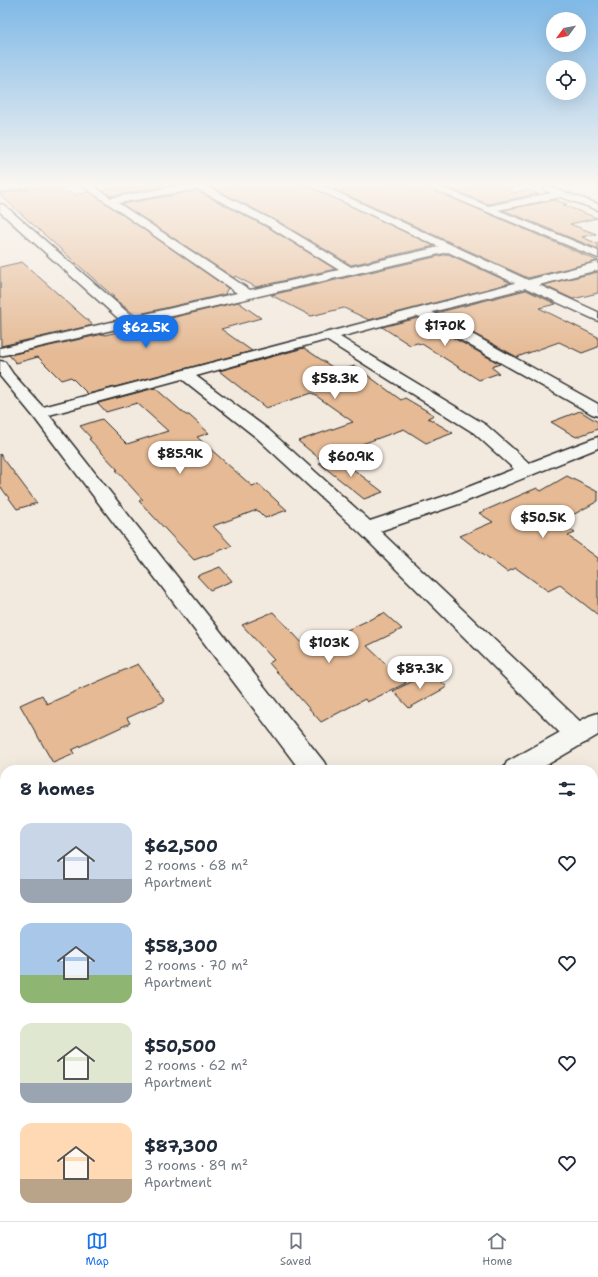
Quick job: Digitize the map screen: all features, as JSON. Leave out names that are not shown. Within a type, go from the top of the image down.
[{"type":"street","points":[[38,241],[129,321]]},
{"type":"street","points":[[169,241],[247,294]]},
{"type":"street","points":[[300,241],[348,270]]},
{"type":"street","points":[[434,241],[598,317]]},
{"type":"street","points":[[564,241],[598,255]]},
{"type":"street","points":[[0,352],[348,270],[449,248]]},
{"type":"street","points":[[39,413],[186,375],[420,311],[528,285],[598,266]]},
{"type":"street","points":[[420,311],[598,412]]},
{"type":"street","points":[[329,336],[480,428],[527,470]]},
{"type":"street","points":[[3,374],[39,413],[311,765]]},
{"type":"street","points":[[186,375],[263,434],[588,729],[525,765]]},
{"type":"street","points":[[367,529],[455,499],[598,442]]},
{"type":"building","points":[[51,241],[160,241],[228,288],[225,293],[226,294],[135,315],[112,297],[114,297]]},
{"type":"building","points":[[178,241],[290,241],[335,269],[256,287],[235,276],[234,278]]},
{"type":"building","points":[[311,241],[424,241],[434,246],[351,265]]},
{"type":"building","points":[[447,241],[552,241],[598,261],[528,278]]},
{"type":"building","points":[[578,241],[591,241],[598,244],[598,249]]},
{"type":"building","points":[[448,254],[511,283],[369,320],[344,308],[311,316],[271,295]]},
{"type":"building","points":[[22,262],[93,325],[1,346],[0,267]]},
{"type":"building","points":[[598,272],[598,293],[573,299],[543,285]]},
{"type":"building","points":[[526,290],[556,304],[539,308],[598,337],[598,347],[582,353],[559,342],[517,357],[436,313]]},
{"type":"building","points":[[238,302],[261,318],[221,329],[252,351],[88,394],[71,377],[61,380],[38,357],[16,363],[9,355],[103,334],[105,335]]},
{"type":"building","points":[[418,318],[500,364],[491,367],[499,373],[479,380],[422,344],[417,343],[410,345],[382,327]]},
{"type":"building","points":[[304,348],[338,371],[355,366],[401,400],[405,398],[434,415],[428,418],[453,433],[426,443],[404,429],[320,459],[298,441],[353,422],[312,393],[266,408],[219,371]]},
{"type":"building","points":[[155,388],[209,433],[197,437],[252,486],[258,484],[287,510],[265,518],[257,510],[213,526],[232,546],[194,560],[139,501],[143,500],[89,439],[91,438],[80,426],[102,419],[127,444],[168,431],[137,403],[106,412],[98,403]]},
{"type":"building","points":[[580,411],[598,422],[598,429],[576,437],[551,422]]},
{"type":"building","points":[[0,454],[37,503],[17,509],[0,486]]},
{"type":"building","points":[[337,457],[383,492],[364,499],[319,463]]},
{"type":"building","points":[[567,476],[598,492],[598,501],[560,522],[575,533],[568,536],[598,558],[598,615],[560,585],[548,591],[516,568],[507,572],[460,536],[493,522],[479,513],[537,488],[541,491]]},
{"type":"building","points":[[220,567],[232,581],[210,590],[197,576]]},
{"type":"building","points":[[273,612],[305,646],[319,640],[321,642],[384,613],[402,629],[367,646],[406,683],[367,702],[365,699],[321,722],[269,663],[274,660],[242,625]]},
{"type":"building","points":[[138,664],[165,701],[127,718],[130,723],[72,750],[74,754],[53,763],[20,705],[42,695],[47,704]]},
{"type":"building","points":[[431,672],[447,687],[409,708],[393,691]]}]
